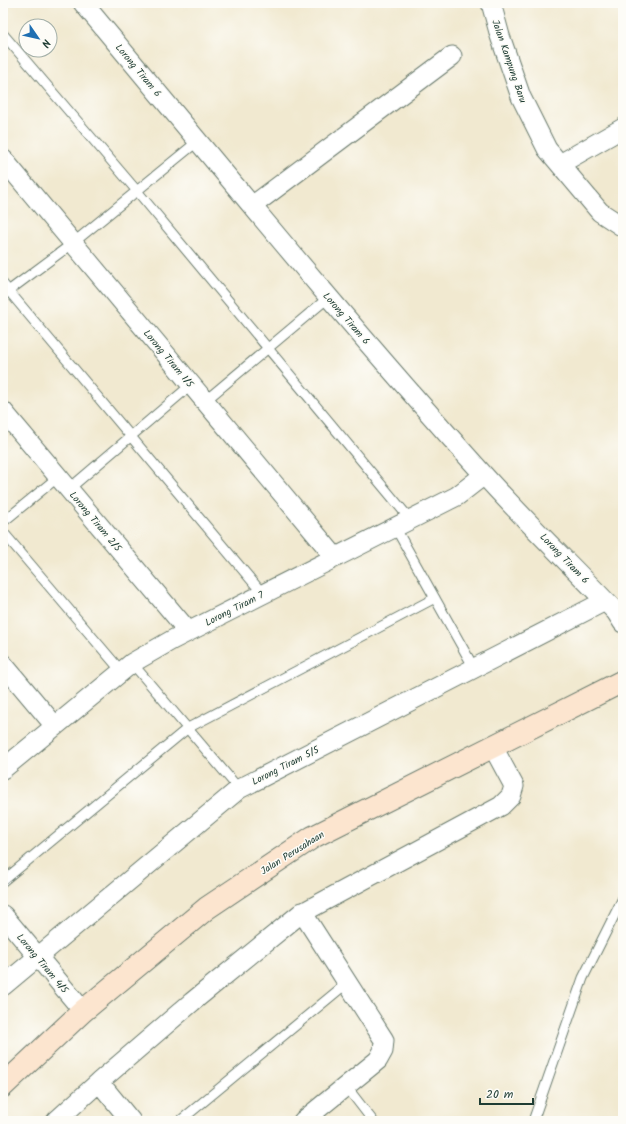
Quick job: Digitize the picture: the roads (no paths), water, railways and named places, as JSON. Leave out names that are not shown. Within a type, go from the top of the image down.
[{"type":"main road","name":"Jalan Perusahaan","points":[[3,1086],[83,1011],[207,908],[313,837],[623,682]]},
{"type":"street","name":"Lorong Tiram 6","points":[[83,3],[329,297],[484,475],[616,612],[623,623]]},
{"type":"street","name":"Jalan Kampung Baru","points":[[492,3],[500,36],[521,97],[547,149],[600,212],[623,227]]},
{"type":"street","points":[[252,206],[452,56]]},
{"type":"street","points":[[560,164],[623,128]]},
{"type":"street","name":"Lorong Tiram 1/5","points":[[3,160],[335,557]]},
{"type":"street","name":"Lorong Tiram 2/5","points":[[3,411],[188,631]]},
{"type":"street","name":"Lorong Tiram 7","points":[[3,769],[127,667],[188,631],[457,496],[484,475]]},
{"type":"street","name":"Lorong Tiram 5/5","points":[[3,986],[239,789],[605,601]]},
{"type":"street","points":[[3,664],[55,726]]},
{"type":"street","points":[[56,1121],[192,1002],[302,912],[501,806],[511,796],[514,786],[493,747]]},
{"type":"street","points":[[302,912],[384,1040],[383,1051],[378,1060],[303,1121]]},
{"type":"street","name":"Lorong Tiram 4/5","points":[[3,915],[83,1011]]},
{"type":"street","points":[[99,1082],[131,1121]]},
{"type":"lane","points":[[3,34],[268,348],[402,523],[435,598],[474,668]]},
{"type":"lane","points":[[198,141],[72,243],[5,290],[132,436],[263,594]]},
{"type":"lane","points":[[205,401],[329,297]]},
{"type":"lane","points":[[3,522],[132,436],[191,385]]},
{"type":"lane","points":[[3,532],[127,667],[188,728],[239,789]]},
{"type":"lane","points":[[3,881],[188,728],[435,598]]},
{"type":"lane","points":[[533,1121],[583,978],[623,898]]},
{"type":"lane","points":[[180,1121],[347,983]]},
{"type":"lane","points":[[346,1086],[373,1121]]}]
